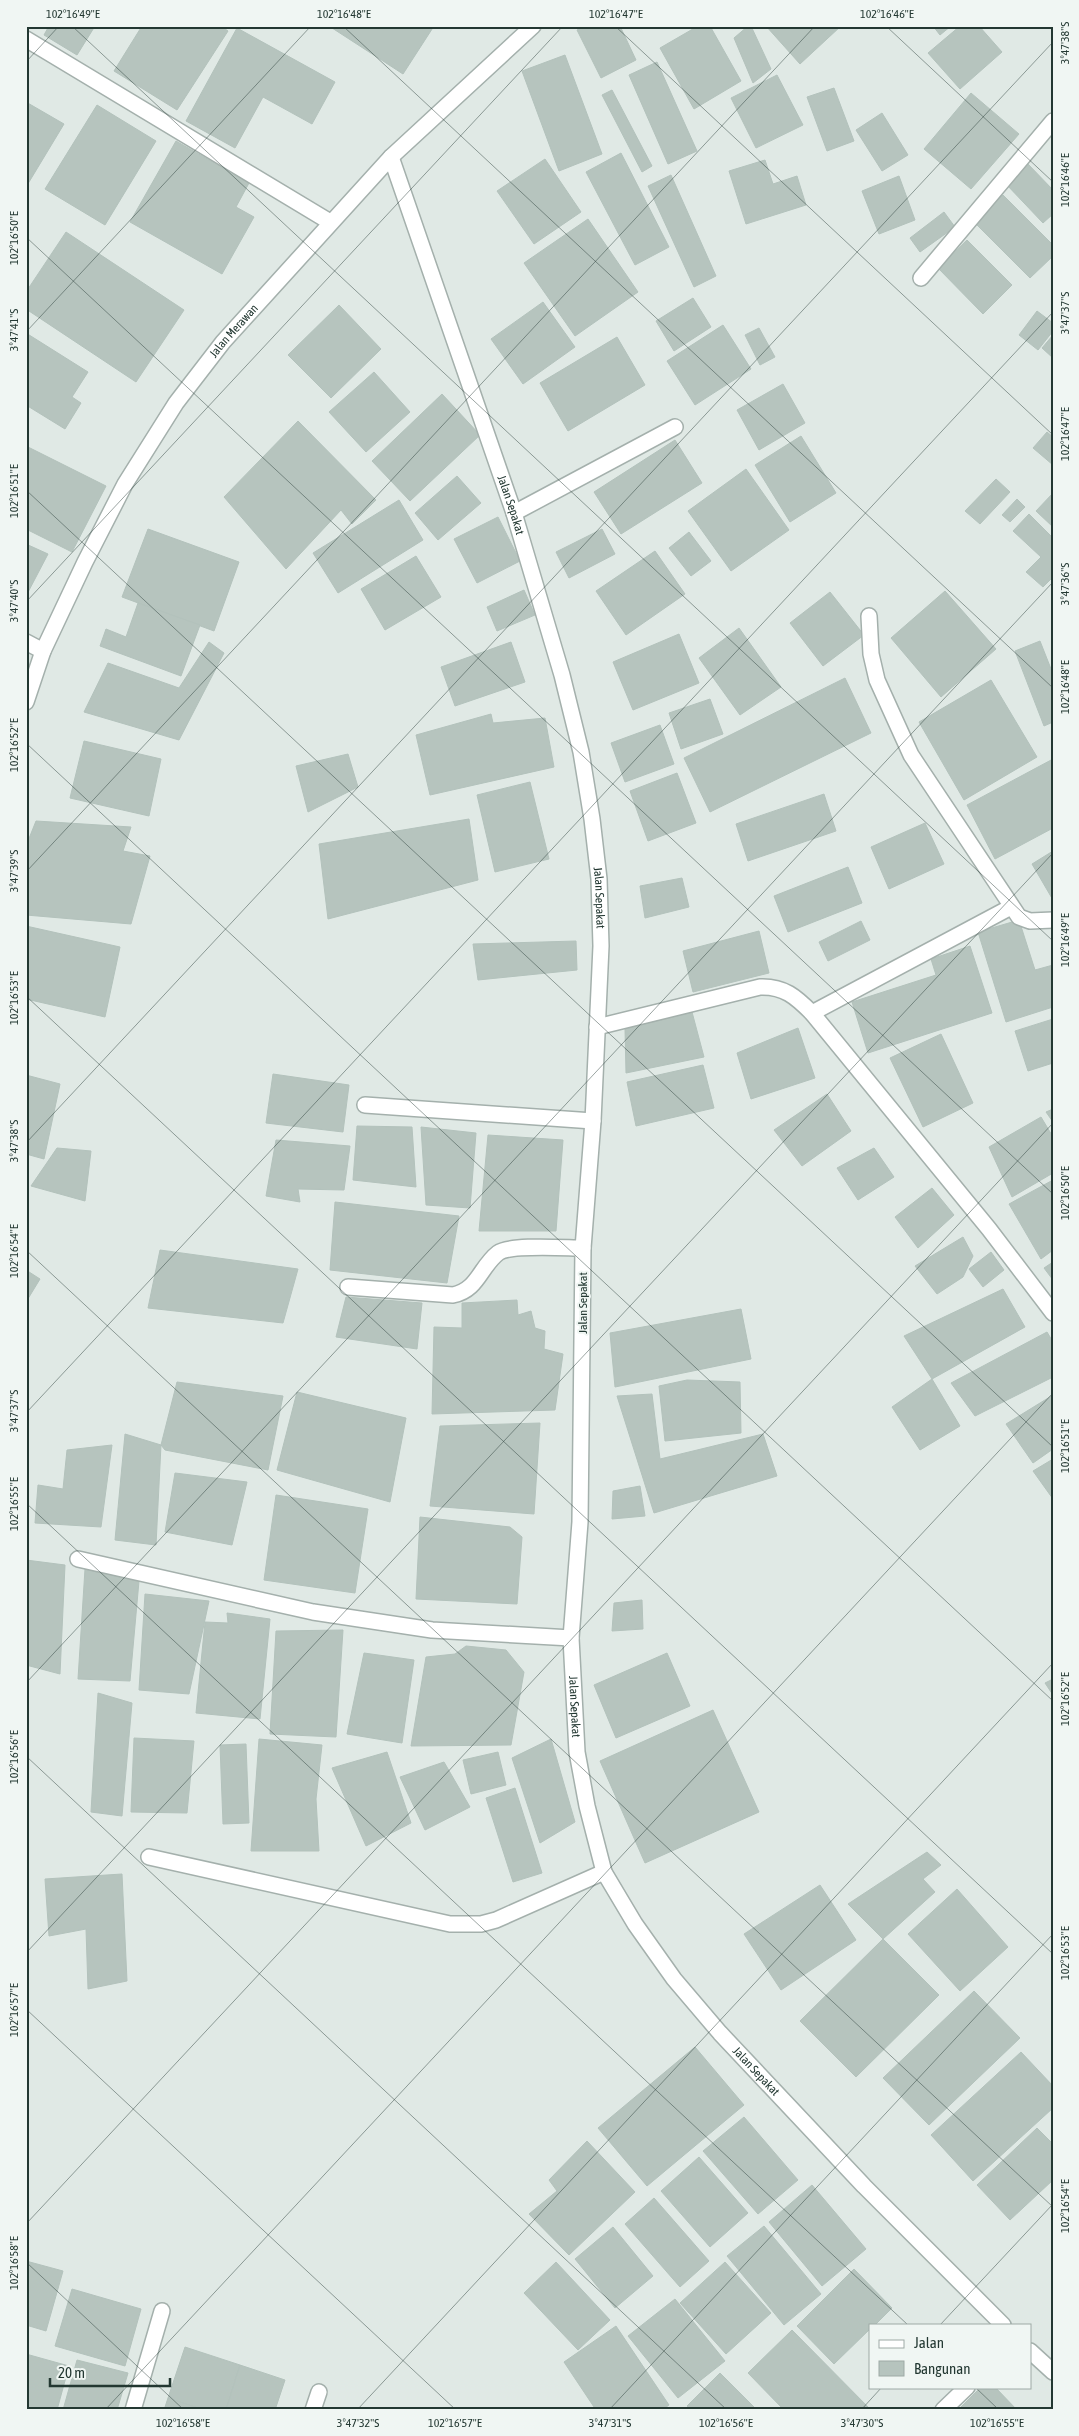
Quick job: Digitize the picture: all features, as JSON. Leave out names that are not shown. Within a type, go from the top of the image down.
[{"type":"street","name":"Jalan Merawan","points":[[26,702],[43,650],[125,484],[176,403],[223,342],[391,157],[533,26]]},
{"type":"street","points":[[26,39],[330,222]]},
{"type":"street","points":[[921,278],[1053,121]]},
{"type":"street","name":"Jalan Sepakat","points":[[391,157],[514,513],[562,676],[581,752],[599,879],[601,936],[594,1121],[583,1248],[580,1522],[571,1638],[577,1752],[587,1806],[604,1872],[635,1924],[668,1971],[720,2033],[864,2186],[1002,2324]]},
{"type":"street","points":[[514,513],[675,427]]},
{"type":"street","points":[[869,616],[871,654],[877,680],[911,755],[1019,917],[1025,920],[1053,920]]},
{"type":"street","points":[[26,642],[43,650]]},
{"type":"street","points":[[812,1012],[1011,907]]},
{"type":"street","points":[[597,1027],[760,987],[782,989],[795,996],[812,1012],[989,1229],[1053,1313]]},
{"type":"street","points":[[365,1105],[594,1121]]},
{"type":"street","points":[[348,1287],[453,1294],[464,1291],[473,1285],[492,1259],[505,1250],[583,1248]]},
{"type":"street","points":[[78,1559],[313,1612],[432,1630],[571,1638]]},
{"type":"street","points":[[149,1857],[450,1924],[466,1925],[496,1920],[604,1872]]},
{"type":"street","points":[[133,2410],[162,2311]]},
{"type":"street","points":[[1032,2352],[1053,2372]]},
{"type":"street","points":[[942,2410],[967,2388]]},
{"type":"street","points":[[313,2410],[319,2392]]},
{"type":"building","points":[[49,26],[95,26],[77,55],[44,35]]},
{"type":"building","points":[[142,26],[221,26],[228,31],[177,110],[114,71]]},
{"type":"building","points":[[329,26],[434,26],[403,74]]},
{"type":"building","points":[[584,26],[620,26],[636,60],[601,78],[577,30]]},
{"type":"building","points":[[698,26],[710,26],[741,81],[694,109],[660,48]]},
{"type":"building","points":[[748,26],[751,26],[771,69],[753,83],[734,38]]},
{"type":"building","points":[[766,26],[841,26],[800,64]]},
{"type":"building","points":[[933,26],[951,26],[940,35]]},
{"type":"building","points":[[960,26],[979,26],[1002,52],[960,89],[928,53]]},
{"type":"building","points":[[237,28],[335,82],[312,124],[263,97],[235,148],[186,121]]},
{"type":"building","points":[[565,55],[602,154],[559,171],[522,71]]},
{"type":"building","points":[[657,62],[697,151],[668,164],[629,75]]},
{"type":"building","points":[[777,75],[803,125],[756,148],[731,98]]},
{"type":"building","points":[[834,88],[854,141],[827,151],[807,97]]},
{"type":"building","points":[[612,90],[652,166],[642,172],[602,95]]},
{"type":"building","points":[[971,93],[1019,134],[971,189],[924,149]]},
{"type":"building","points":[[26,102],[64,124],[26,187]]},
{"type":"building","points":[[97,105],[156,141],[105,225],[45,189]]},
{"type":"building","points":[[882,113],[908,155],[882,171],[856,130]]},
{"type":"building","points":[[176,141],[249,183],[236,207],[254,217],[222,274],[130,222]]},
{"type":"building","points":[[621,153],[669,247],[635,265],[586,172]]},
{"type":"building","points":[[545,159],[581,212],[534,244],[497,191]]},
{"type":"building","points":[[765,160],[773,184],[797,176],[806,205],[746,224],[729,171]]},
{"type":"building","points":[[1027,163],[1053,190],[1053,214],[1043,223],[1006,184]]},
{"type":"building","points":[[671,175],[716,276],[694,287],[648,186]]},
{"type":"building","points":[[899,176],[915,220],[879,234],[862,191]]},
{"type":"building","points":[[1003,195],[1053,245],[1053,256],[1030,278],[975,223]]},
{"type":"building","points":[[944,212],[955,227],[920,252],[910,238]]},
{"type":"building","points":[[588,219],[638,292],[575,336],[524,263]]},
{"type":"building","points":[[66,232],[184,310],[136,382],[26,309],[26,292]]},
{"type":"building","points":[[967,240],[1012,285],[983,314],[938,268]]},
{"type":"building","points":[[693,298],[711,327],[674,351],[656,321]]},
{"type":"building","points":[[543,302],[575,347],[523,384],[491,339]]},
{"type":"building","points":[[339,305],[381,349],[331,398],[288,355]]},
{"type":"building","points":[[1037,311],[1053,323],[1053,331],[1038,350],[1019,335]]},
{"type":"building","points":[[723,325],[751,369],[695,405],[667,361]]},
{"type":"building","points":[[759,328],[775,357],[760,365],[745,335]]},
{"type":"building","points":[[26,333],[88,372],[72,397],[81,403],[65,429],[26,405]]},
{"type":"building","points":[[1053,335],[1053,358],[1042,348]]},
{"type":"building","points":[[617,337],[645,385],[568,431],[540,383]]},
{"type":"building","points":[[374,372],[410,412],[366,452],[329,412]]},
{"type":"building","points":[[783,384],[805,423],[759,450],[737,410]]},
{"type":"building","points":[[442,394],[480,435],[410,501],[372,461]]},
{"type":"building","points":[[298,421],[376,500],[352,524],[341,510],[286,569],[224,497]]},
{"type":"building","points":[[1047,432],[1053,437],[1053,465],[1033,448]]},
{"type":"building","points":[[801,436],[836,493],[790,522],[755,465]]},
{"type":"building","points":[[675,440],[702,483],[621,534],[594,492]]},
{"type":"building","points":[[26,446],[106,486],[72,552],[26,529]]},
{"type":"building","points":[[746,469],[789,530],[731,571],[688,511]]},
{"type":"building","points":[[457,476],[481,503],[438,540],[415,513]]},
{"type":"building","points":[[996,479],[1010,492],[980,524],[965,511]]},
{"type":"building","points":[[1053,493],[1053,527],[1036,511]]},
{"type":"building","points":[[1017,499],[1025,507],[1010,522],[1002,515]]},
{"type":"building","points":[[399,500],[423,540],[338,593],[313,553]]},
{"type":"building","points":[[1029,514],[1053,538],[1053,577],[1043,587],[1026,572],[1041,557],[1013,531]]},
{"type":"building","points":[[498,517],[520,561],[477,583],[454,539]]},
{"type":"building","points":[[148,529],[239,562],[214,631],[122,597]]},
{"type":"building","points":[[602,529],[615,554],[569,578],[556,552]]},
{"type":"building","points":[[689,532],[711,561],[691,576],[669,548]]},
{"type":"building","points":[[26,544],[48,554],[26,596]]},
{"type":"building","points":[[655,551],[685,594],[626,635],[596,591]]},
{"type":"building","points":[[416,556],[441,597],[385,630],[361,589]]},
{"type":"building","points":[[524,590],[535,615],[497,631],[487,607]]},
{"type":"building","points":[[945,591],[996,649],[941,697],[891,638]]},
{"type":"building","points":[[830,592],[864,635],[823,666],[790,623]]},
{"type":"building","points":[[138,603],[200,625],[181,676],[100,646],[106,629],[126,637]]},
{"type":"building","points":[[739,628],[781,687],[740,715],[699,658]]},
{"type":"building","points":[[679,634],[699,683],[633,710],[613,662]]},
{"type":"building","points":[[1040,641],[1053,674],[1053,722],[1044,726],[1015,651]]},
{"type":"building","points":[[209,642],[224,653],[179,740],[84,712],[108,663],[179,688]]},
{"type":"building","points":[[511,642],[525,682],[455,706],[441,667]]},
{"type":"building","points":[[845,678],[871,733],[710,812],[684,758]]},
{"type":"building","points":[[991,680],[1037,757],[964,800],[919,722]]},
{"type":"building","points":[[710,699],[723,734],[681,749],[669,713]]},
{"type":"building","points":[[491,714],[493,723],[545,718],[554,767],[430,795],[416,735]]},
{"type":"building","points":[[660,725],[674,764],[625,782],[611,743]]},
{"type":"building","points":[[84,741],[161,759],[149,816],[70,798]]},
{"type":"building","points":[[348,754],[358,787],[308,812],[296,766]]},
{"type":"building","points":[[1053,759],[1053,828],[995,859],[967,805]]},
{"type":"building","points":[[677,773],[696,823],[648,841],[630,791]]},
{"type":"building","points":[[530,782],[549,859],[495,872],[477,795]]},
{"type":"building","points":[[824,794],[836,831],[748,861],[736,824]]},
{"type":"building","points":[[469,819],[478,880],[328,919],[319,844]]},
{"type":"building","points":[[36,821],[131,827],[123,851],[150,856],[131,924],[26,915],[26,846]]},
{"type":"building","points":[[925,823],[944,864],[889,889],[871,847]]},
{"type":"building","points":[[1053,851],[1053,900],[1032,864]]},
{"type":"building","points":[[848,867],[862,903],[788,932],[774,896]]},
{"type":"building","points":[[682,878],[689,907],[645,918],[640,886]]},
{"type":"building","points":[[1019,920],[1035,970],[1053,965],[1053,1007],[1006,1022],[978,932]]},
{"type":"building","points":[[861,921],[870,940],[828,961],[819,942]]},
{"type":"building","points":[[26,926],[120,947],[105,1017],[26,999]]},
{"type":"building","points":[[759,931],[769,973],[693,992],[683,951]]},
{"type":"building","points":[[576,941],[577,970],[478,980],[473,944]]},
{"type":"building","points":[[970,946],[992,1013],[868,1053],[852,1002],[936,975],[931,959]]},
{"type":"building","points":[[692,1012],[704,1057],[626,1073],[625,1029]]},
{"type":"building","points":[[1053,1019],[1053,1063],[1028,1071],[1015,1031]]},
{"type":"building","points":[[798,1028],[815,1078],[751,1099],[737,1053]]},
{"type":"building","points":[[941,1034],[973,1103],[923,1127],[890,1058]]},
{"type":"building","points":[[703,1065],[714,1108],[636,1126],[627,1082]]},
{"type":"building","points":[[273,1074],[349,1085],[343,1132],[266,1123]]},
{"type":"building","points":[[26,1075],[60,1084],[44,1159],[26,1154]]},
{"type":"building","points":[[827,1094],[851,1131],[802,1166],[774,1130]]},
{"type":"building","points":[[1053,1109],[1053,1122],[1046,1112]]},
{"type":"building","points":[[1041,1117],[1053,1137],[1053,1173],[1012,1197],[989,1147]]},
{"type":"building","points":[[357,1126],[412,1127],[416,1187],[353,1180]]},
{"type":"building","points":[[421,1127],[476,1133],[470,1208],[426,1205]]},
{"type":"building","points":[[488,1135],[563,1140],[556,1231],[479,1231]]},
{"type":"building","points":[[276,1140],[350,1146],[344,1190],[298,1189],[300,1202],[266,1196]]},
{"type":"building","points":[[57,1148],[91,1151],[85,1201],[31,1186]]},
{"type":"building","points":[[874,1148],[894,1177],[858,1200],[837,1168]]},
{"type":"building","points":[[1053,1180],[1053,1250],[1041,1259],[1009,1204]]},
{"type":"building","points":[[932,1188],[954,1215],[918,1248],[895,1217]]},
{"type":"building","points":[[335,1202],[459,1216],[447,1283],[330,1270]]},
{"type":"building","points":[[963,1237],[973,1256],[963,1277],[937,1294],[915,1266]]},
{"type":"building","points":[[160,1250],[298,1269],[283,1323],[148,1308]]},
{"type":"building","points":[[991,1252],[1004,1270],[983,1287],[969,1269]]},
{"type":"building","points":[[1053,1262],[1053,1280],[1044,1268]]},
{"type":"building","points":[[26,1270],[40,1279],[26,1302]]},
{"type":"building","points":[[1003,1289],[1025,1327],[932,1379],[904,1336]]},
{"type":"building","points":[[346,1297],[422,1303],[417,1349],[336,1337]]},
{"type":"building","points":[[517,1300],[518,1315],[531,1311],[535,1328],[545,1331],[544,1349],[563,1354],[555,1410],[432,1414],[434,1327],[462,1328],[462,1303]]},
{"type":"building","points":[[741,1309],[751,1359],[615,1387],[610,1333]]},
{"type":"building","points":[[1047,1332],[1053,1342],[1053,1377],[975,1416],[951,1383]]},
{"type":"building","points":[[932,1379],[960,1426],[920,1450],[892,1407]]},
{"type":"building","points":[[687,1380],[740,1382],[741,1433],[665,1441],[659,1386]]},
{"type":"building","points":[[177,1382],[283,1396],[268,1470],[165,1450],[161,1445]]},
{"type":"building","points":[[297,1392],[406,1418],[390,1502],[277,1470]]},
{"type":"building","points":[[652,1394],[660,1459],[763,1434],[777,1476],[654,1513],[617,1396]]},
{"type":"building","points":[[1053,1395],[1053,1449],[1033,1463],[1006,1424]]},
{"type":"building","points":[[540,1423],[534,1514],[430,1506],[440,1426]]},
{"type":"building","points":[[125,1434],[161,1445],[156,1545],[115,1540]]},
{"type":"building","points":[[112,1445],[101,1527],[35,1523],[38,1485],[63,1489],[67,1450]]},
{"type":"building","points":[[1053,1459],[1053,1499],[1033,1471]]},
{"type":"building","points":[[175,1473],[247,1482],[232,1545],[165,1532]]},
{"type":"building","points":[[640,1486],[645,1516],[612,1519],[613,1491]]},
{"type":"building","points":[[276,1495],[368,1509],[355,1593],[264,1580]]},
{"type":"building","points":[[420,1517],[510,1527],[522,1537],[517,1604],[416,1599]]},
{"type":"building","points":[[26,1560],[65,1565],[60,1674],[26,1665]]},
{"type":"building","points":[[85,1569],[139,1581],[130,1681],[78,1679]]},
{"type":"building","points":[[145,1594],[209,1601],[189,1694],[139,1690]]},
{"type":"building","points":[[642,1600],[643,1629],[612,1631],[614,1603]]},
{"type":"building","points":[[227,1613],[270,1619],[260,1719],[196,1713],[205,1622],[228,1623]]},
{"type":"building","points":[[343,1630],[336,1737],[270,1734],[276,1631]]},
{"type":"building","points":[[466,1646],[506,1650],[524,1672],[511,1745],[411,1746],[426,1657],[455,1654]]},
{"type":"building","points":[[364,1653],[414,1660],[402,1743],[347,1734]]},
{"type":"building","points":[[667,1653],[690,1706],[616,1738],[594,1685]]},
{"type":"building","points":[[1053,1679],[1053,1695],[1045,1683]]},
{"type":"building","points":[[98,1693],[132,1703],[122,1816],[91,1812]]},
{"type":"building","points":[[713,1710],[759,1812],[645,1863],[600,1761]]},
{"type":"building","points":[[134,1738],[194,1741],[187,1813],[131,1812]]},
{"type":"building","points":[[259,1739],[322,1745],[316,1799],[319,1851],[251,1851]]},
{"type":"building","points":[[551,1739],[575,1822],[540,1843],[512,1758]]},
{"type":"building","points":[[246,1744],[249,1823],[223,1824],[220,1745]]},
{"type":"building","points":[[387,1752],[411,1823],[366,1846],[332,1768]]},
{"type":"building","points":[[498,1752],[506,1785],[471,1794],[463,1760]]},
{"type":"building","points":[[444,1762],[470,1807],[425,1830],[400,1777]]},
{"type":"building","points":[[515,1788],[542,1873],[513,1882],[486,1798]]},
{"type":"building","points":[[927,1852],[941,1865],[923,1879],[935,1892],[883,1939],[848,1904]]},
{"type":"building","points":[[122,1874],[127,1981],[88,1989],[86,1929],[49,1936],[45,1879]]},
{"type":"building","points":[[820,1885],[856,1940],[781,1990],[744,1934]]},
{"type":"building","points":[[957,1889],[1008,1947],[960,1991],[908,1934]]},
{"type":"building","points":[[883,1939],[939,1995],[856,2077],[800,2021]]},
{"type":"building","points":[[974,1991],[1020,2038],[929,2125],[883,2078]]},
{"type":"building","points":[[695,2047],[744,2105],[647,2186],[598,2128]]},
{"type":"building","points":[[1021,2052],[1053,2086],[1053,2108],[973,2181],[931,2135]]},
{"type":"building","points":[[744,2117],[798,2180],[758,2214],[703,2151]]},
{"type":"building","points":[[1037,2128],[1053,2144],[1053,2180],[1010,2220],[977,2185]]},
{"type":"building","points":[[587,2141],[635,2192],[569,2255],[529,2214],[557,2191],[549,2180]]},
{"type":"building","points":[[699,2157],[748,2213],[710,2247],[661,2191]]},
{"type":"building","points":[[812,2185],[866,2249],[822,2286],[769,2222]]},
{"type":"building","points":[[654,2198],[709,2261],[680,2287],[625,2224]]},
{"type":"building","points":[[764,2226],[821,2294],[784,2325],[727,2256]]},
{"type":"building","points":[[613,2227],[653,2276],[615,2308],[575,2259]]},
{"type":"building","points":[[26,2261],[63,2271],[46,2331],[26,2325]]},
{"type":"building","points":[[556,2262],[610,2320],[578,2350],[524,2293]]},
{"type":"building","points":[[725,2262],[771,2313],[726,2354],[680,2303]]},
{"type":"building","points":[[854,2269],[892,2308],[876,2324],[869,2324],[869,2330],[834,2364],[797,2326]]},
{"type":"building","points":[[72,2289],[141,2309],[125,2366],[55,2346]]},
{"type":"building","points":[[675,2299],[725,2361],[678,2398],[628,2336]]},
{"type":"building","points":[[616,2326],[669,2405],[662,2410],[596,2410],[564,2362]]},
{"type":"building","points":[[792,2330],[871,2410],[784,2410],[748,2373]]},
{"type":"building","points":[[185,2347],[240,2365],[226,2410],[204,2410],[168,2398]]},
{"type":"building","points":[[26,2354],[69,2366],[57,2410],[26,2410]]},
{"type":"building","points":[[77,2360],[128,2373],[117,2410],[63,2410]]},
{"type":"building","points":[[240,2365],[285,2380],[275,2410],[226,2410]]},
{"type":"building","points":[[720,2373],[757,2410],[691,2410],[687,2406]]},
{"type":"building","points":[[980,2388],[996,2388],[1017,2410],[958,2410]]},
{"type":"building","points":[[168,2398],[204,2410],[164,2410]]}]
